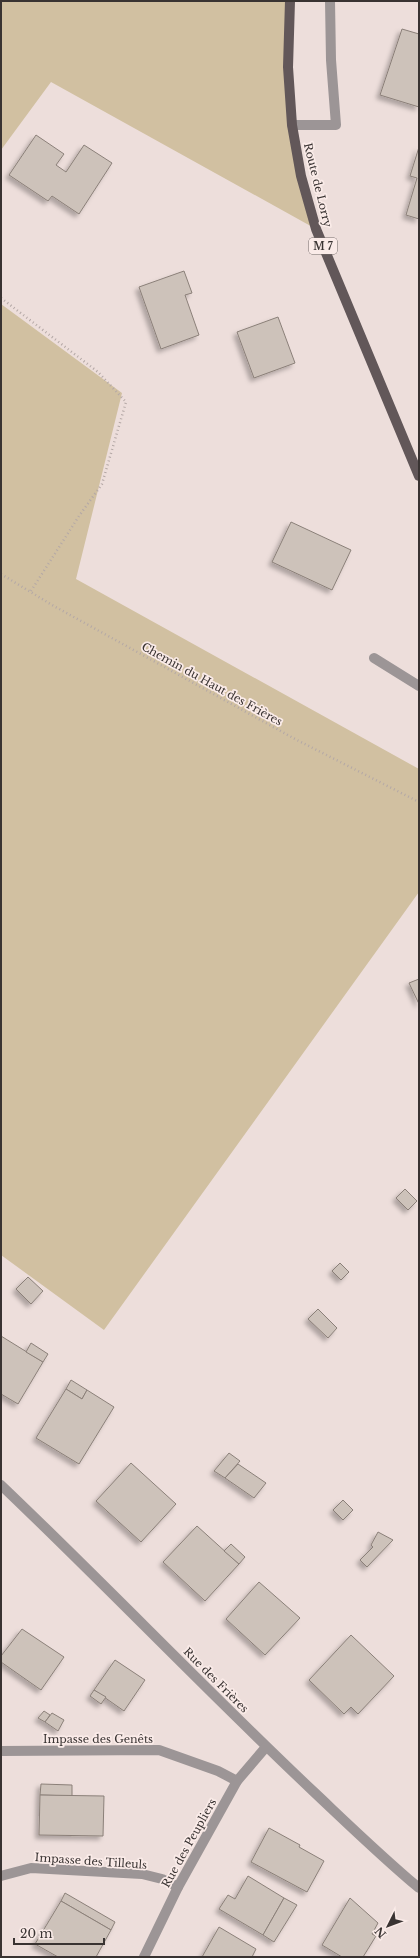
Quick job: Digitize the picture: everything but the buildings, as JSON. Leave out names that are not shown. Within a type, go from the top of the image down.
[{"type":"main road","name":"Route de Lorry","points":[[290,1],[288,67],[292,125],[301,176],[316,229],[419,476]]},
{"type":"street","points":[[292,125],[336,124],[331,60],[330,1]]},
{"type":"street","points":[[374,658],[419,686]]},
{"type":"street","name":"Rue des Frières","points":[[1,1485],[76,1556],[266,1747],[388,1862],[419,1888]]},
{"type":"street","name":"Rue des Peupliers","points":[[144,1957],[178,1888],[237,1781],[266,1747]]},
{"type":"street","name":"Impasse des Genêts","points":[[1,1751],[159,1750],[218,1772],[237,1781]]},
{"type":"street","name":"Impasse des Tilleuls","points":[[1,1876],[31,1868],[142,1874],[162,1880],[178,1888]]},
{"type":"path","points":[[1,298],[98,372],[126,402],[102,484],[79,516],[31,591]]},
{"type":"path","name":"Chemin du Haut des Frières","points":[[1,574],[52,605],[294,739],[419,802]]},
{"type":"shaded area","points":[[1,1],[290,1],[292,125],[316,229],[51,82],[1,150]]},
{"type":"shaded area","points":[[1,304],[122,393],[76,579],[419,769],[419,892],[104,1330],[1,1255]]}]
